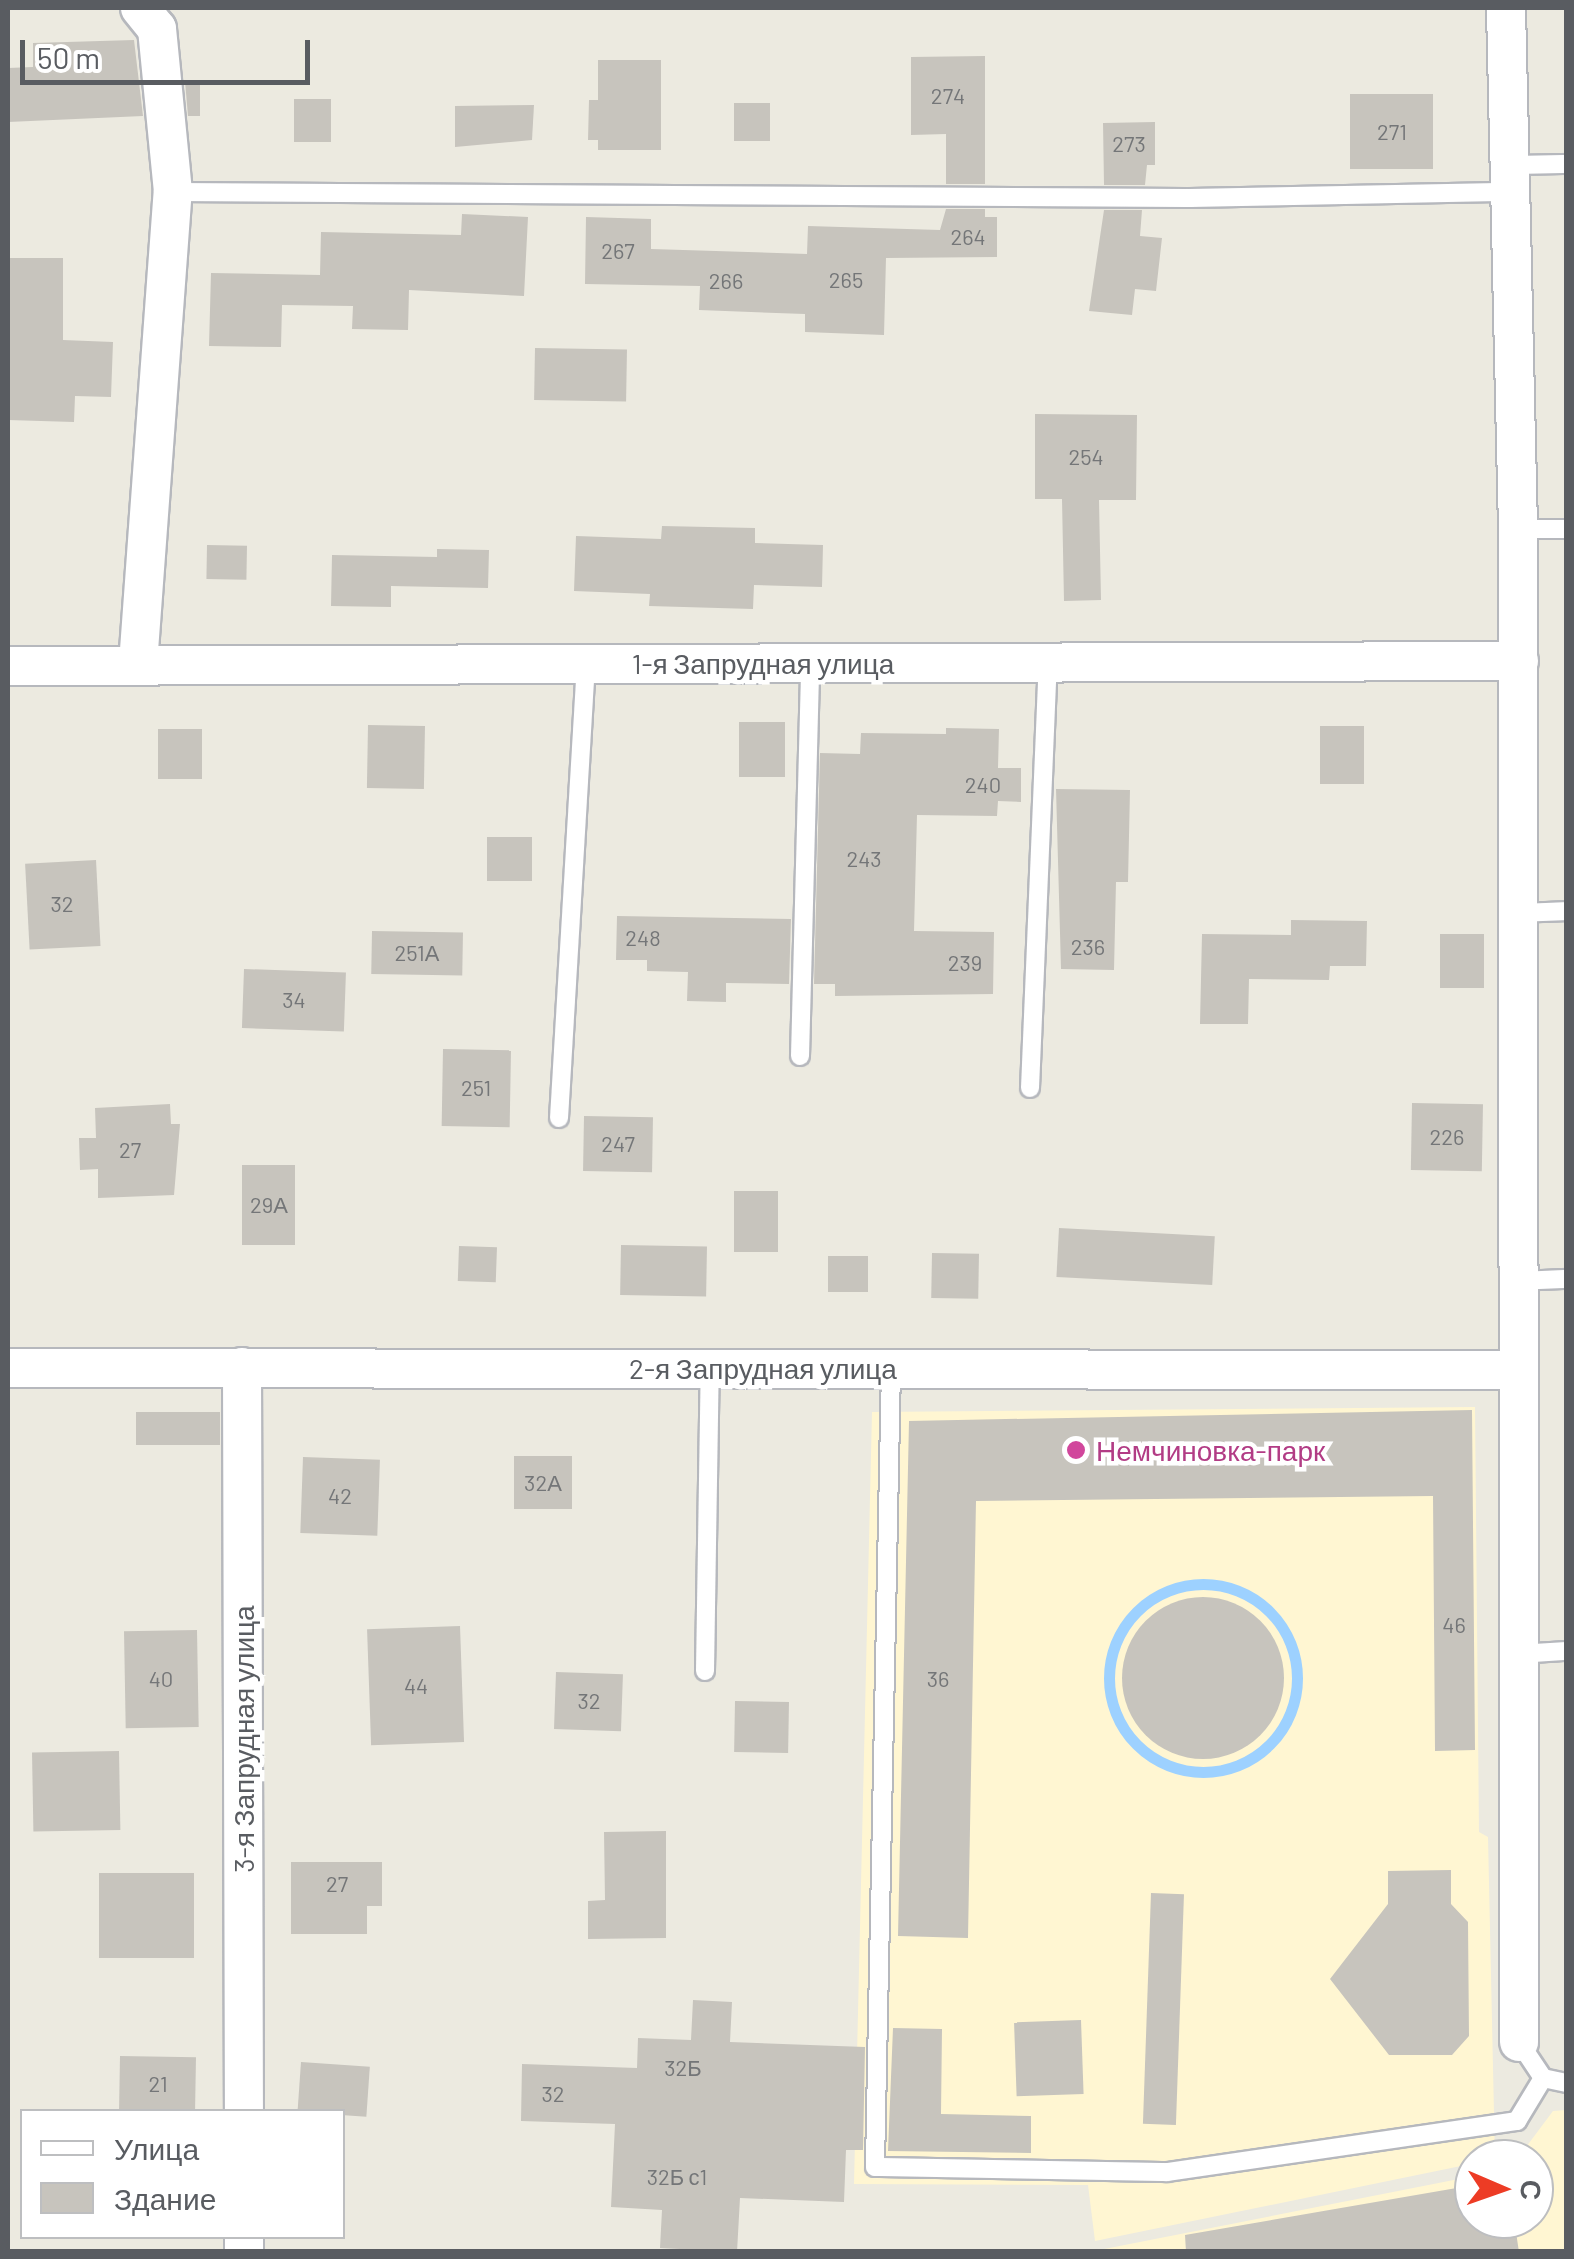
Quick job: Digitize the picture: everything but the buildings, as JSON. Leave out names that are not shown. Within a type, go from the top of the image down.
[{"type":"street","points":[[138,664],[172,192],[158,29],[140,8]]},
{"type":"street","points":[[1506,8],[1513,178],[1519,661],[1519,2042]]},
{"type":"street","name":"1-я Запрудная улица","points":[[8,666],[1519,661]]},
{"type":"street","name":"3-я Запрудная улица","points":[[242,1367],[244,2109]]},
{"type":"street","name":"2-я Запрудная улица","points":[[8,1368],[1518,1370]]},
{"type":"lane","points":[[172,192],[1190,198],[1513,178],[1566,164]]},
{"type":"lane","points":[[1518,529],[1566,529]]},
{"type":"lane","points":[[800,1056],[810,662]]},
{"type":"lane","points":[[1030,1088],[1048,662]]},
{"type":"lane","points":[[559,1118],[586,663]]},
{"type":"lane","points":[[1519,913],[1566,911]]},
{"type":"lane","points":[[1518,1281],[1566,1279]]},
{"type":"lane","points":[[706,1671],[710,1368]]},
{"type":"lane","points":[[891,1368],[875,2167],[1168,2172],[1517,2120],[1544,2078]]},
{"type":"lane","points":[[1519,1654],[1566,1651]]},
{"type":"lane","points":[[1519,2042],[1544,2078],[1566,2083]]},
{"type":"shaded area","points":[[1475,1407],[1479,1832],[1488,1837],[1495,2139],[1454,2139],[1454,2167],[1095,2241],[1088,2185],[854,2184],[872,1412]]},
{"type":"shaded area","points":[[1566,2110],[1566,2251],[1089,2252],[1454,2180],[1454,2239],[1554,2239],[1554,2139],[1532,2139],[1553,2111]]},
{"type":"waterway","points":[[1203,1584],[1239,1591],[1269,1612],[1290,1642],[1297,1678],[1290,1714],[1269,1744],[1239,1765],[1203,1772],[1167,1765],[1137,1744],[1116,1714],[1109,1678],[1116,1642],[1137,1612],[1167,1591],[1203,1584]]},
{"type":"place","name":"Немчиновка-парк","points":[[1076,1450]]}]
